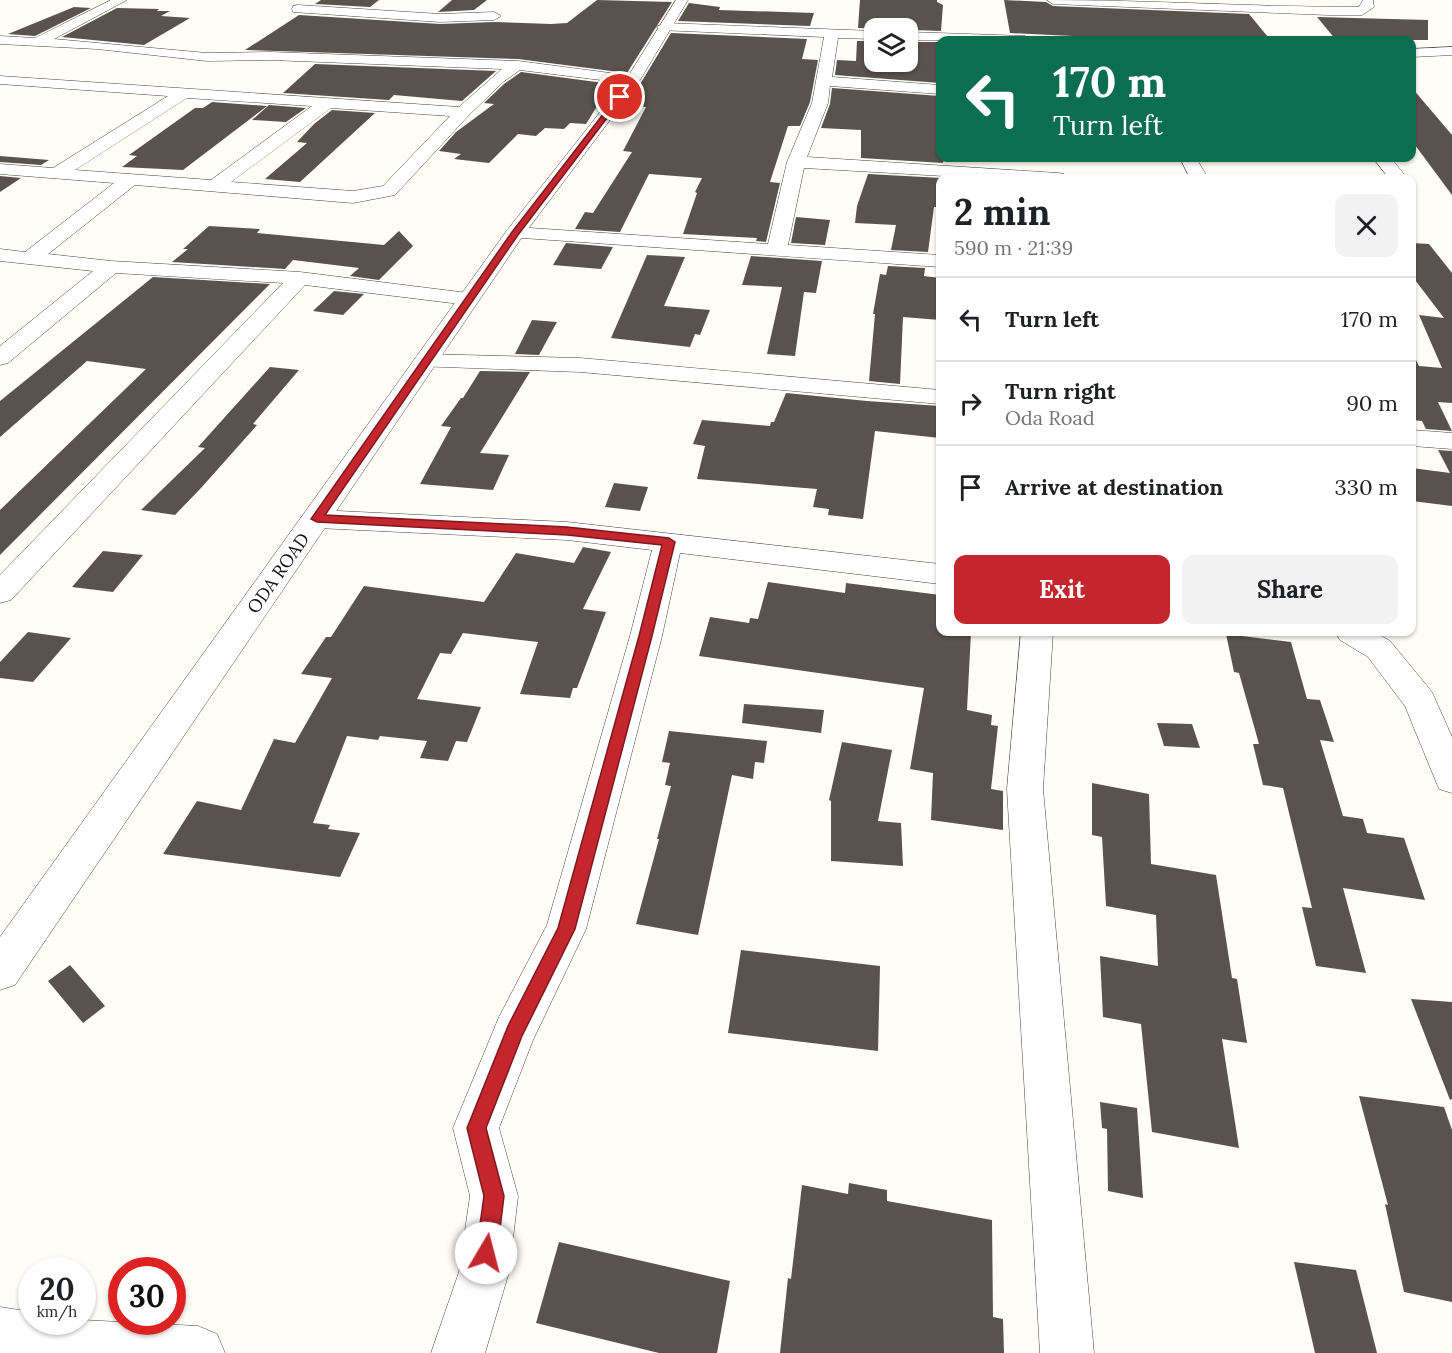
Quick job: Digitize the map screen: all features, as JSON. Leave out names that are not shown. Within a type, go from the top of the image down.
[{"type":"street","points":[[37,42],[121,0]]},
{"type":"street","name":"ODA ROAD","points":[[0,971],[317,519],[468,299],[515,233],[633,80],[682,0]]},
{"type":"street","points":[[1053,0],[1213,3],[1350,11],[1362,11],[1368,7],[1368,2]]},
{"type":"street","points":[[487,29],[494,16],[506,6]]},
{"type":"street","points":[[298,9],[440,18],[494,16]]},
{"type":"street","points":[[664,27],[864,35]]},
{"type":"street","points":[[777,249],[796,162],[817,115],[832,33]]},
{"type":"street","points":[[918,36],[936,37]]},
{"type":"street","points":[[0,40],[148,49],[207,57],[270,56],[518,65],[633,80]]},
{"type":"street","points":[[464,62],[476,46]]},
{"type":"street","points":[[1416,53],[1452,51]]},
{"type":"street","points":[[0,169],[353,197],[389,191],[463,112],[498,79],[518,65]]},
{"type":"street","points":[[0,80],[463,112]]},
{"type":"street","points":[[823,81],[936,89]]},
{"type":"street","points":[[57,173],[185,92]]},
{"type":"street","points":[[213,187],[328,102]]},
{"type":"street","points":[[796,162],[1000,166],[1039,174]]},
{"type":"street","points":[[1385,162],[1395,174]]},
{"type":"street","points":[[30,258],[130,180]]},
{"type":"street","points":[[515,233],[936,261]]},
{"type":"street","points":[[0,255],[111,267],[300,278],[468,299]]},
{"type":"street","points":[[0,358],[111,267]]},
{"type":"street","points":[[0,593],[300,278]]},
{"type":"street","points":[[425,361],[580,365],[936,397]]},
{"type":"street","points":[[1416,438],[1452,441]]},
{"type":"street","points":[[317,519],[567,531],[936,574]]},
{"type":"street","points":[[458,1353],[484,1272],[494,1196],[476,1128],[514,1032],[566,929],[646,636],[669,542]]},
{"type":"street","points":[[1037,636],[1025,789],[1067,1353]]},
{"type":"street","points":[[1358,636],[1379,649],[1420,701],[1452,779]]},
{"type":"street","points":[[0,1333],[73,1346],[198,1353]]},
{"type":"building","points":[[321,0],[379,0],[370,7],[315,4]]},
{"type":"building","points":[[452,0],[487,0],[474,10],[438,12]]},
{"type":"building","points":[[597,0],[672,2],[627,73],[518,59],[245,50],[299,15],[440,24],[494,22],[551,24],[567,23]]},
{"type":"building","points":[[860,0],[937,0],[943,5],[941,31],[918,30],[918,18],[864,18],[864,28],[858,28]]},
{"type":"building","points":[[1004,0],[1046,2],[1053,6],[1249,14],[1267,36],[1073,36],[1010,33]]},
{"type":"building","points":[[689,3],[720,7],[719,10],[814,13],[810,26],[678,21]]},
{"type":"building","points":[[74,7],[91,8],[35,36],[8,34]]},
{"type":"building","points":[[117,8],[159,9],[157,11],[170,11],[161,16],[190,18],[144,45],[62,37]]},
{"type":"building","points":[[1317,17],[1428,20],[1428,40],[1416,40],[1416,36],[1333,36]]},
{"type":"building","points":[[671,33],[807,39],[802,59],[818,60],[810,102],[800,126],[788,126],[770,182],[780,183],[766,242],[756,241],[757,238],[683,234],[697,193],[695,192],[702,178],[649,174],[620,232],[575,229],[585,212],[593,213],[632,152],[623,151],[646,107],[624,105],[642,81]]},
{"type":"building","points":[[857,41],[864,41],[864,72],[918,72],[918,42],[936,42],[936,83],[835,75],[837,60],[856,61]]},
{"type":"building","points":[[315,64],[496,71],[462,101],[394,95],[389,100],[283,93]]},
{"type":"building","points":[[521,72],[619,85],[604,104],[599,103],[586,124],[570,123],[564,129],[545,128],[536,136],[518,134],[489,163],[454,159],[461,154],[439,151],[456,132],[494,104],[484,103]]},
{"type":"building","points":[[832,88],[936,96],[936,162],[943,163],[861,158],[861,130],[821,128],[830,104]]},
{"type":"building","points":[[1416,93],[1452,135],[1452,195],[1416,146]]},
{"type":"building","points":[[212,102],[267,106],[183,170],[122,167],[137,156],[129,155],[195,108],[203,108]]},
{"type":"building","points":[[269,105],[306,108],[286,122],[252,120]]},
{"type":"building","points":[[332,110],[375,113],[300,182],[265,179],[307,143],[297,142],[314,124]]},
{"type":"building","points":[[0,156],[49,160],[41,165],[0,162]]},
{"type":"building","points":[[868,174],[936,178],[936,207],[934,207],[928,252],[891,250],[896,225],[855,223],[857,206]]},
{"type":"building","points":[[0,176],[21,178],[0,192]]},
{"type":"building","points":[[796,217],[830,220],[825,245],[791,243]]},
{"type":"building","points":[[209,226],[260,229],[257,233],[384,245],[399,231],[413,246],[379,280],[350,276],[359,268],[293,260],[285,269],[172,262],[188,249],[183,249]]},
{"type":"building","points":[[566,243],[613,247],[601,269],[553,265]]},
{"type":"building","points":[[1416,243],[1429,244],[1452,273],[1452,403],[1438,402],[1452,431],[1426,429],[1422,421],[1416,420],[1416,360],[1419,366],[1442,368],[1419,315],[1444,318],[1416,281]]},
{"type":"building","points":[[647,255],[685,257],[664,306],[710,310],[700,335],[695,334],[690,347],[611,338]]},
{"type":"building","points":[[751,256],[822,261],[816,293],[804,292],[795,356],[767,354],[782,287],[742,285]]},
{"type":"building","points":[[888,266],[925,268],[924,276],[936,278],[936,320],[903,317],[900,384],[869,381],[875,314],[873,314],[880,274],[886,275]]},
{"type":"building","points":[[153,277],[270,284],[0,555],[0,510],[146,369],[87,361],[0,437],[0,401]]},
{"type":"building","points":[[334,291],[364,294],[343,315],[313,311]]},
{"type":"building","points":[[532,320],[557,322],[539,355],[515,354]]},
{"type":"building","points":[[270,367],[299,370],[253,424],[257,425],[201,488],[175,515],[141,510],[205,448],[198,447]]},
{"type":"building","points":[[480,371],[530,372],[480,453],[509,455],[493,490],[420,484],[451,427],[441,426]]},
{"type":"building","points":[[786,393],[936,406],[936,438],[875,431],[863,519],[828,515],[829,509],[813,507],[817,489],[697,479],[705,446],[693,444],[702,420],[770,426],[771,422],[774,422]]},
{"type":"building","points":[[1438,450],[1452,451],[1452,506],[1416,502],[1416,469],[1450,473]]},
{"type":"building","points":[[614,483],[648,487],[640,511],[605,507]]},
{"type":"building","points":[[583,547],[611,552],[583,609],[606,612],[577,688],[573,688],[570,698],[520,694],[538,642],[463,633],[451,654],[440,653],[417,699],[481,707],[467,742],[456,741],[448,761],[420,758],[427,741],[380,736],[378,740],[347,736],[313,823],[330,825],[328,829],[360,833],[340,877],[163,854],[197,801],[241,810],[274,739],[295,743],[332,678],[301,674],[326,637],[331,637],[364,586],[484,602],[516,553],[574,563]]},
{"type":"building","points":[[103,551],[143,555],[113,592],[72,587]]},
{"type":"building","points":[[768,582],[845,593],[846,583],[936,594],[936,636],[971,636],[967,710],[992,715],[991,725],[998,726],[991,789],[1003,791],[1003,830],[931,820],[933,773],[910,769],[924,688],[699,656],[710,617],[749,623],[750,618],[758,619]]},
{"type":"building","points":[[28,632],[71,638],[33,682],[0,678],[0,662]]},
{"type":"building","points":[[1226,636],[1291,642],[1307,699],[1320,700],[1334,742],[1320,740],[1343,816],[1363,819],[1367,833],[1404,838],[1425,900],[1343,888],[1366,973],[1316,966],[1302,907],[1312,908],[1283,788],[1263,785],[1253,744],[1259,744],[1239,673],[1234,672]]},
{"type":"building","points":[[744,704],[824,710],[821,733],[742,723]]},
{"type":"building","points":[[1157,723],[1192,724],[1200,748],[1164,746]]},
{"type":"building","points":[[669,731],[767,741],[764,763],[755,762],[753,779],[732,775],[698,935],[636,924],[671,786],[665,785],[670,763],[662,762]]},
{"type":"building","points":[[842,742],[892,750],[878,821],[901,823],[903,866],[831,861],[831,801],[829,800]]},
{"type":"building","points":[[1092,783],[1149,794],[1151,864],[1216,875],[1232,978],[1237,979],[1247,1043],[1222,1039],[1239,1148],[1152,1132],[1141,1024],[1103,1017],[1100,956],[1158,966],[1156,915],[1106,906],[1102,837],[1092,835]]},
{"type":"building","points":[[741,950],[880,966],[878,1051],[728,1033]]},
{"type":"building","points":[[70,965],[105,1006],[83,1023],[48,981]]},
{"type":"building","points":[[1411,999],[1452,1002],[1452,1099],[1450,1100]]},
{"type":"building","points":[[1359,1096],[1444,1107],[1452,1130],[1452,1302],[1404,1292],[1385,1204],[1388,1205]]},
{"type":"building","points":[[1100,1102],[1137,1108],[1143,1198],[1108,1191],[1107,1129],[1102,1128]]},
{"type":"building","points":[[849,1183],[887,1190],[887,1201],[992,1220],[993,1317],[1003,1319],[1004,1353],[780,1353],[788,1278],[791,1279],[802,1185],[848,1194]]},
{"type":"building","points":[[559,1242],[730,1281],[717,1353],[659,1353],[536,1323]]},
{"type":"building","points":[[1294,1262],[1356,1270],[1377,1353],[1315,1353]]},
{"type":"route","points":[[486,1253],[494,1196],[476,1128],[514,1032],[566,929],[646,636],[669,542],[567,531],[317,519],[515,233],[620,97]]}]
